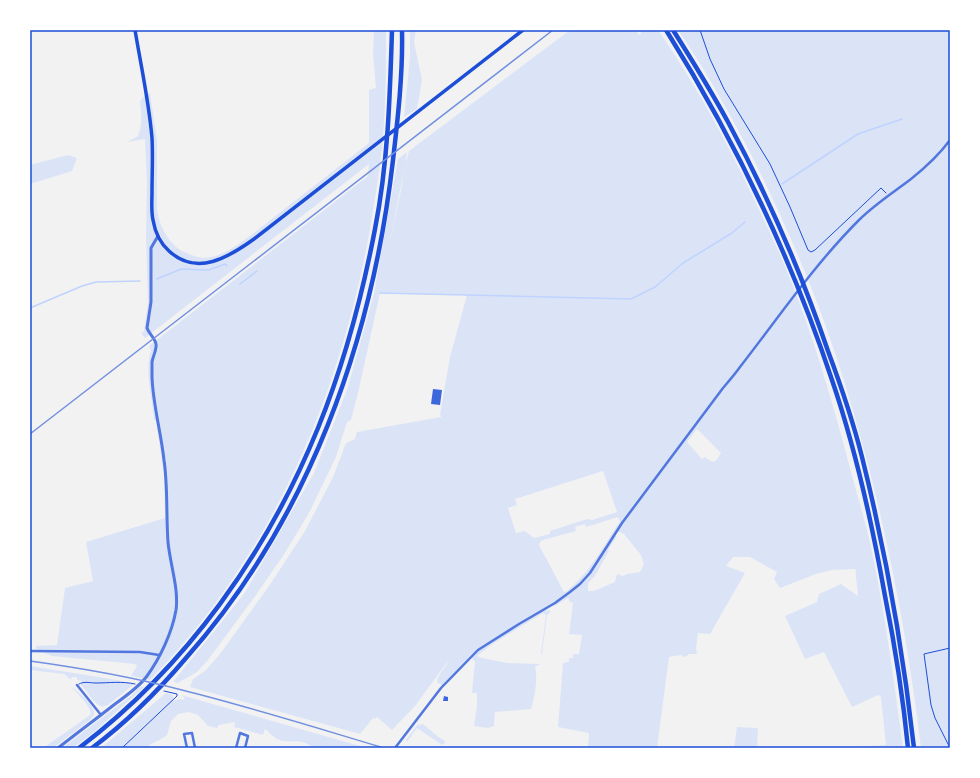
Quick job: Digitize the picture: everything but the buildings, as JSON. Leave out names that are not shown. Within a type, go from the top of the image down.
[{"type":"highway","points":[[79,748],[113,721],[146,690],[196,635],[217,608],[241,575],[267,532],[307,454],[330,397],[347,346],[366,276],[376,228],[386,155],[392,40],[391,30]]},
{"type":"highway","points":[[92,748],[117,728],[153,695],[201,642],[223,614],[247,580],[273,537],[295,498],[315,455],[339,396],[354,351],[374,278],[383,231],[399,112],[403,30]]},
{"type":"highway","points":[[666,30],[709,101],[758,196],[793,273],[832,380],[855,458],[876,546],[894,642],[908,748]]},
{"type":"highway","points":[[673,30],[728,121],[777,220],[815,312],[838,378],[862,457],[882,543],[895,612],[914,748]]},
{"type":"main road","points":[[135,30],[152,138],[153,220],[163,246],[180,259],[204,264],[223,258],[254,239],[523,30]]},
{"type":"street","points":[[395,748],[441,688],[478,650],[555,603],[580,584],[590,573],[622,523],[790,300],[831,250],[860,220],[888,195],[911,179],[938,155],[950,140]]},
{"type":"street","points":[[58,748],[101,715],[146,677],[160,655],[172,629],[177,601],[168,543],[166,475],[153,391],[152,363],[156,345],[147,328],[151,302],[151,248],[158,236]]},
{"type":"street","points":[[30,651],[140,652],[160,655]]},
{"type":"street","points":[[77,685],[101,715]]},
{"type":"street","points":[[187,748],[184,734],[192,733],[195,748]]},
{"type":"street","points":[[236,748],[240,733],[248,736],[245,748]]},
{"type":"path","points":[[700,30],[710,59],[724,89],[770,164],[808,250],[811,252],[815,250],[881,188],[888,195]]},
{"type":"path","points":[[950,648],[924,654],[933,711],[950,748]]},
{"type":"path","points":[[77,685],[82,682],[123,682]]},
{"type":"path","points":[[122,748],[173,701],[177,696],[175,693]]},
{"type":"shaded area","points":[[374,30],[386,30],[385,111],[377,189],[361,274],[350,319],[321,408],[304,451],[262,533],[210,610],[150,680],[131,676],[137,666],[135,664],[52,656],[36,649],[36,646],[57,645],[65,588],[93,581],[86,542],[165,518],[164,475],[156,420],[154,420],[148,367],[151,351],[149,346],[368,176],[369,164],[145,338],[141,333],[144,331],[148,303],[145,139],[127,142],[138,136],[140,132],[140,101],[146,94],[150,93],[157,141],[157,209],[159,220],[164,231],[170,241],[180,250],[202,258],[217,256],[246,238],[369,143],[369,90],[376,88],[373,53]]},
{"type":"shaded area","points":[[410,30],[416,30],[414,42],[422,80],[417,109],[404,117],[410,57]]},
{"type":"shaded area","points":[[570,30],[636,30],[639,35],[641,33],[640,30],[658,30],[701,98],[740,170],[786,269],[813,341],[864,517],[871,547],[893,672],[903,748],[828,748],[886,745],[881,697],[878,695],[852,707],[824,652],[805,659],[785,616],[817,602],[819,594],[841,584],[858,596],[856,570],[832,570],[816,574],[780,588],[774,579],[777,572],[750,557],[733,557],[726,566],[745,573],[710,634],[698,633],[696,649],[697,654],[689,654],[684,657],[681,655],[669,657],[657,748],[588,748],[589,733],[558,727],[563,663],[569,662],[569,658],[573,658],[573,654],[579,654],[582,635],[569,634],[573,603],[570,602],[568,598],[545,609],[551,612],[547,615],[542,654],[546,615],[543,613],[491,645],[477,656],[507,663],[540,665],[535,666],[536,688],[531,709],[495,712],[494,726],[488,728],[474,726],[477,693],[472,693],[475,661],[471,657],[441,688],[441,684],[437,683],[437,680],[448,661],[415,706],[392,730],[377,717],[375,719],[373,718],[360,734],[190,687],[193,679],[205,671],[220,654],[269,586],[305,531],[333,477],[346,443],[355,439],[357,432],[441,417],[440,414],[450,357],[467,295],[380,293],[351,420],[347,422],[336,457],[309,513],[283,556],[208,660],[197,672],[178,683],[173,682],[244,594],[314,473],[347,390],[374,294],[398,159],[407,152],[406,163],[409,151]],"holes":[[[405,165],[401,190],[389,247]],[[697,429],[721,453],[716,461],[710,461],[705,457],[702,459],[687,442]],[[603,471],[617,512],[592,520],[587,519],[550,531],[550,534],[534,538],[525,531],[516,533],[508,508],[517,505],[515,499]],[[618,517],[620,521],[590,567],[567,591],[564,592],[539,545],[543,540],[576,531],[575,527],[585,524],[586,527]],[[617,531],[624,534],[641,555],[644,564],[640,572],[623,576],[617,574],[615,582],[594,591],[588,591],[588,583],[595,576],[617,536],[614,536]]]},
{"type":"shaded area","points":[[678,30],[950,30],[950,748],[921,748],[912,678],[886,540],[870,472],[850,400],[818,305],[764,180],[725,106]]},
{"type":"shaded area","points":[[68,155],[77,158],[72,171],[30,184],[30,165]]},
{"type":"shaded area","points":[[30,666],[134,684],[108,705],[102,706],[98,705],[93,700],[81,685],[82,681],[77,680],[77,677],[72,677],[71,680],[64,674],[30,670]]},
{"type":"shaded area","points":[[70,686],[88,701],[93,709],[94,715],[90,720],[53,748],[43,748],[91,714],[86,703]]},
{"type":"shaded area","points":[[141,686],[144,687],[92,734],[73,748],[62,748],[132,695]]},
{"type":"shaded area","points":[[166,693],[173,695],[173,701],[180,699],[183,700],[185,698],[181,695],[367,748],[313,748],[300,741],[282,741],[274,737],[265,729],[263,735],[234,727],[235,722],[219,725],[217,728],[208,726],[198,715],[189,712],[178,714],[171,721],[167,735],[147,748],[101,748]]},
{"type":"shaded area","points":[[418,724],[420,726],[423,724],[445,741],[445,743],[442,745],[417,728],[407,742],[406,740]]},
{"type":"shaded area","points":[[737,727],[758,728],[757,748],[734,748]]},
{"type":"waterway","points":[[782,184],[858,134],[902,119]]},
{"type":"waterway","points":[[380,293],[631,299],[655,287],[683,263],[732,233],[745,222]]},
{"type":"waterway","points":[[157,279],[181,269],[209,270],[225,264],[227,266]]},
{"type":"waterway","points":[[240,284],[257,271]]},
{"type":"waterway","points":[[30,308],[82,286],[96,282],[140,281]]},
{"type":"railway","points":[[30,434],[553,30]]},
{"type":"railway","points":[[30,661],[106,673],[163,685],[384,748]]}]
